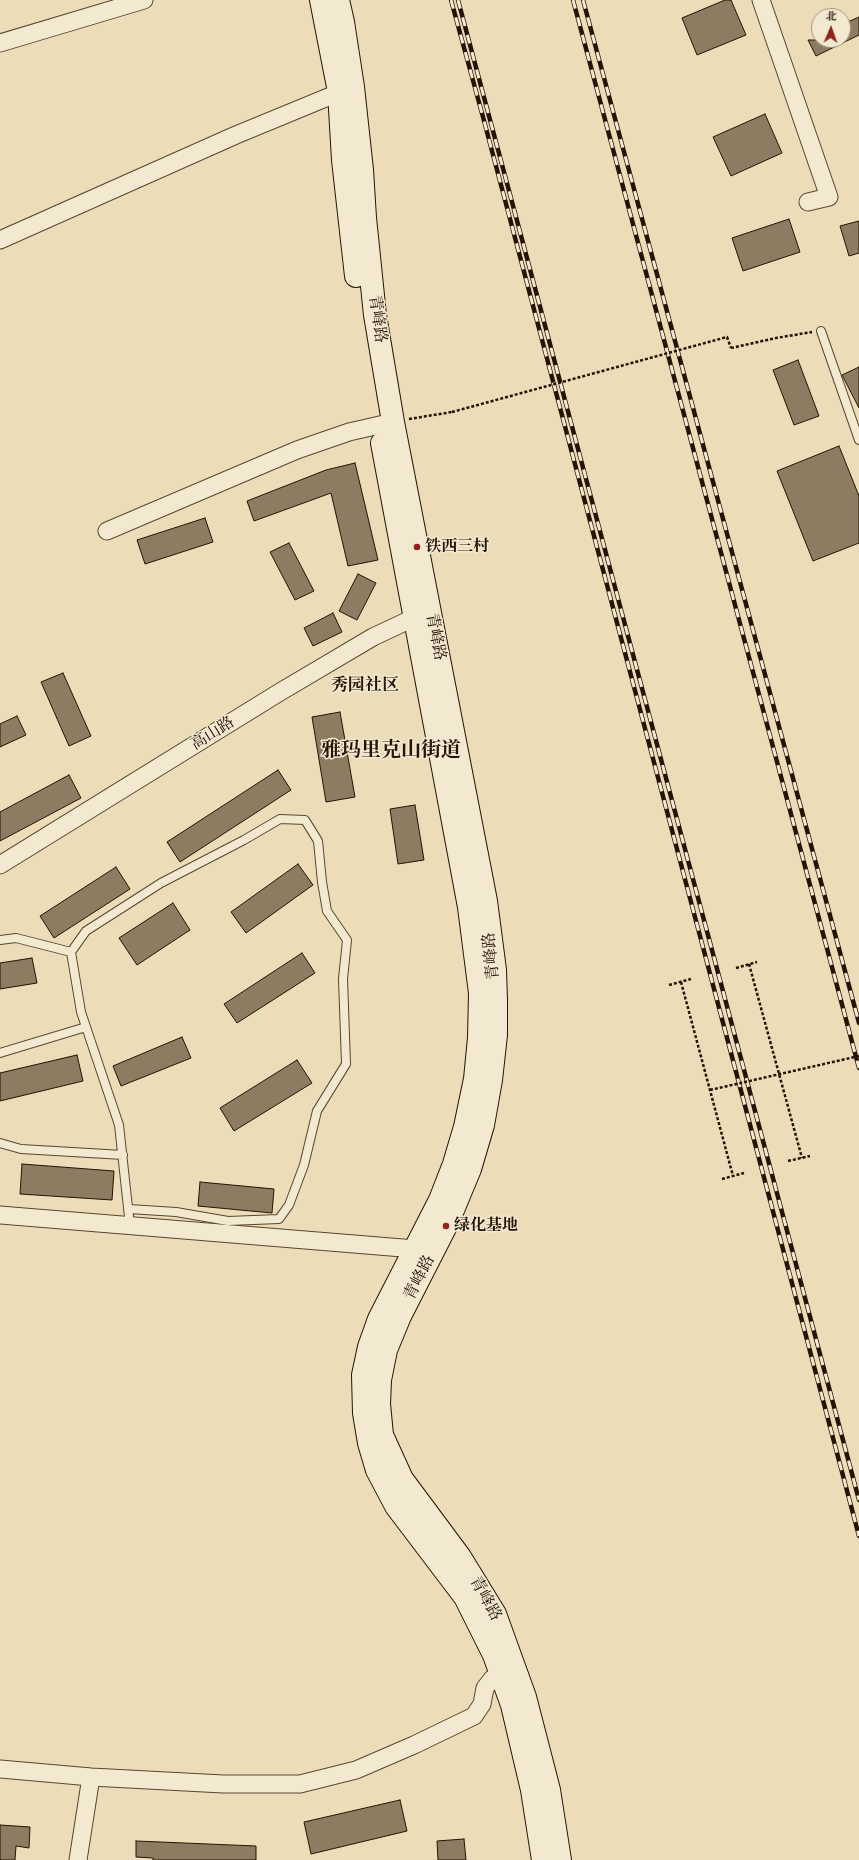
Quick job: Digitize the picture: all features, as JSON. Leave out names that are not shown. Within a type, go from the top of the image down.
[{"type":"main road","name":"青峰路","points":[[321,0],[346,90]]},
{"type":"main road","name":"青峰路","points":[[338,0],[343,22],[350,226],[360,309],[386,424],[422,614],[469,907],[480,993],[479,1038],[475,1079],[465,1127],[454,1164],[440,1200],[379,1319],[369,1347],[363,1375],[363,1397],[369,1443],[377,1470],[396,1506],[465,1597],[494,1655],[525,1697],[549,1790],[560,1860]]},
{"type":"main road","name":"青峰路","points":[[422,614],[486,901],[495,970],[496,1035],[491,1080],[483,1125],[470,1169],[446,1226],[400,1316],[386,1350],[380,1380],[379,1404],[382,1435],[402,1479],[460,1557],[481,1588],[495,1614],[509,1674],[512,1705],[532,1790],[543,1860]]},
{"type":"street","points":[[0,43],[144,0]]},
{"type":"street","points":[[761,0],[829,197],[808,202]]},
{"type":"street","points":[[0,240],[236,135],[346,90]]},
{"type":"street","points":[[107,531],[297,450],[349,432],[386,424]]},
{"type":"street","name":"高山路","points":[[0,865],[280,692],[373,637],[422,614]]},
{"type":"street","points":[[0,1215],[129,1218],[415,1249]]},
{"type":"street","points":[[0,1769],[223,1784],[300,1784],[356,1770],[414,1745],[474,1716],[482,1704],[485,1688],[492,1679],[509,1674]]},
{"type":"street","points":[[78,1860],[90,1776]]},
{"type":"lane","points":[[821,331],[859,440]]},
{"type":"lane","points":[[280,819],[305,820],[318,841],[322,882],[327,911],[347,940],[342,979],[346,1064],[317,1111],[304,1166],[289,1205],[279,1219],[228,1220],[176,1212],[129,1218],[119,1125],[86,1027],[81,1012],[71,952],[86,931],[161,883],[244,840],[280,819]]},
{"type":"lane","points":[[0,940],[16,938],[71,952]]},
{"type":"lane","points":[[0,1053],[86,1027]]},
{"type":"lane","points":[[0,1143],[21,1149],[123,1154]]},
{"type":"path","points":[[386,424],[452,412],[727,337],[731,348],[776,338],[821,331]]},
{"type":"path","points":[[736,968],[757,962]]},
{"type":"path","points":[[748,964],[802,1158]]},
{"type":"path","points":[[669,985],[691,979]]},
{"type":"path","points":[[681,982],[733,1176]]},
{"type":"path","points":[[710,1090],[859,1056]]},
{"type":"path","points":[[788,1162],[810,1156]]},
{"type":"path","points":[[722,1179],[744,1173]]},
{"type":"building","points":[[725,0],[731,0],[746,35],[697,55],[682,18]]},
{"type":"building","points":[[859,17],[859,35],[851,39],[851,20]]},
{"type":"building","points":[[812,48],[832,48],[816,56]]},
{"type":"building","points":[[765,114],[782,153],[731,176],[713,137]]},
{"type":"building","points":[[789,219],[800,252],[743,271],[732,238]]},
{"type":"building","points":[[859,221],[859,253],[849,256],[840,226]]},
{"type":"building","points":[[798,360],[819,416],[794,425],[773,370]]},
{"type":"building","points":[[859,367],[859,408],[842,375]]},
{"type":"building","points":[[839,446],[859,496],[859,543],[813,561],[777,471]]},
{"type":"building","points":[[355,463],[378,560],[348,566],[331,493],[254,521],[247,501],[326,470]]},
{"type":"building","points":[[205,518],[213,542],[145,564],[137,540]]},
{"type":"building","points":[[289,543],[314,591],[295,600],[270,552]]},
{"type":"building","points":[[358,574],[376,583],[357,620],[339,611]]},
{"type":"building","points":[[333,613],[342,632],[313,646],[304,628]]},
{"type":"building","points":[[63,673],[91,736],[69,746],[41,682]]},
{"type":"building","points":[[340,712],[355,797],[326,802],[312,717]]},
{"type":"building","points":[[17,716],[26,735],[0,747],[0,724]]},
{"type":"building","points":[[278,770],[291,790],[180,862],[167,842]]},
{"type":"building","points":[[69,775],[81,798],[0,841],[0,812]]},
{"type":"building","points":[[415,805],[424,860],[398,864],[390,809]]},
{"type":"building","points":[[298,864],[313,885],[246,933],[231,912]]},
{"type":"building","points":[[116,867],[130,889],[54,938],[40,916]]},
{"type":"building","points":[[173,903],[190,930],[137,965],[119,938]]},
{"type":"building","points":[[302,953],[315,973],[237,1023],[224,1004]]},
{"type":"building","points":[[32,958],[37,983],[0,989],[0,963]]},
{"type":"building","points":[[182,1037],[191,1058],[121,1086],[113,1066]]},
{"type":"building","points":[[77,1055],[83,1081],[0,1101],[0,1073]]},
{"type":"building","points":[[297,1060],[312,1083],[234,1131],[220,1108]]},
{"type":"building","points":[[22,1164],[114,1171],[112,1200],[20,1194]]},
{"type":"building","points":[[200,1182],[274,1189],[272,1213],[198,1206]]},
{"type":"building","points":[[400,1800],[407,1831],[311,1854],[304,1822]]},
{"type":"building","points":[[0,1825],[30,1827],[29,1848],[16,1846],[15,1860],[0,1860]]},
{"type":"building","points":[[464,1839],[466,1860],[438,1860],[437,1841]]},
{"type":"building","points":[[136,1841],[256,1846],[256,1860],[153,1860],[153,1858],[136,1857]]},
{"type":"railway","points":[[451,0],[859,1536]]},
{"type":"railway","points":[[458,0],[859,1500]]},
{"type":"railway","points":[[573,0],[859,1068]]},
{"type":"railway","points":[[583,0],[859,1023]]},
{"type":"place","name":"铁西三村","points":[[417,547]]},
{"type":"place","name":"绿化基地","points":[[446,1226]]},
{"type":"district","name":"秀园社区","points":[[365,686]]},
{"type":"district","name":"雅玛里克山街道","points":[[391,751]]}]
